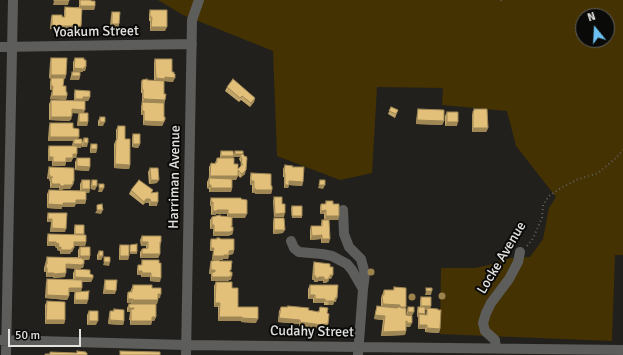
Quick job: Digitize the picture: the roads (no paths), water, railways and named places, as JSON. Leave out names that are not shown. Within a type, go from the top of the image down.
[{"type":"street","points":[[6,355],[3,340],[13,0]]},
{"type":"street","name":"Harriman Avenue","points":[[186,355],[192,20],[199,0]]},
{"type":"street","name":"Yoakum Street","points":[[0,47],[192,44]]},
{"type":"street","points":[[343,210],[344,234],[349,247],[361,258],[365,274],[358,351]]},
{"type":"street","points":[[291,241],[294,248],[299,252],[332,256],[347,264],[363,289]]},
{"type":"street","name":"Locke Avenue","points":[[496,348],[495,340],[485,331],[483,323],[491,303],[509,279],[518,262],[520,252]]},
{"type":"street","name":"Cudahy Street","points":[[3,340],[186,344],[358,351],[496,348],[522,352],[623,350]]}]
